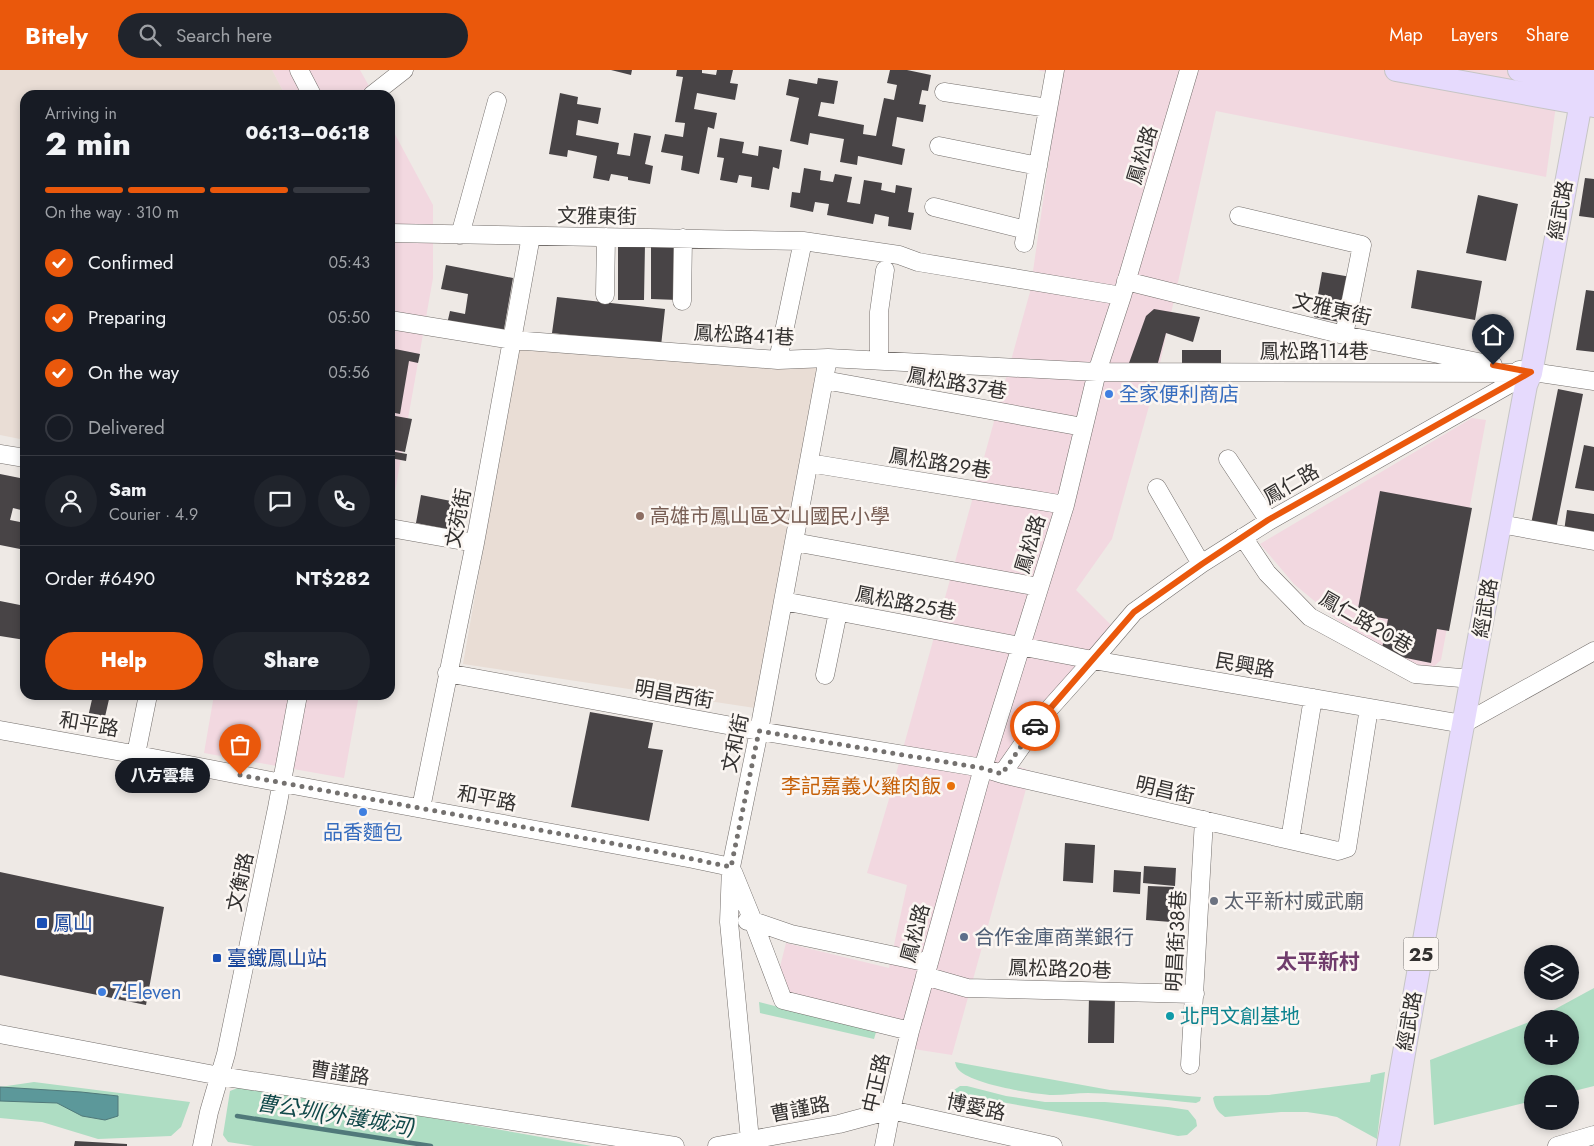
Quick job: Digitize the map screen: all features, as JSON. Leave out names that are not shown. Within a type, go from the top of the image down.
[{"type":"main road","points":[[1396,70],[1588,89]]},
{"type":"main road","points":[[1519,70],[1588,89]]},
{"type":"main road","name":"經武路","points":[[1388,1146],[1413,994],[1526,385],[1531,372],[1588,89]]},
{"type":"street","points":[[299,70],[309,90]]},
{"type":"street","points":[[378,90],[404,70]]},
{"type":"street","points":[[934,207],[1025,237],[1055,70]]},
{"type":"street","name":"鳳松路","points":[[910,1030],[982,768],[1065,505],[1097,372],[1124,289],[1189,70]]},
{"type":"street","points":[[944,92],[1048,108]]},
{"type":"street","points":[[460,235],[498,101]]},
{"type":"street","points":[[939,146],[1038,166]]},
{"type":"street","points":[[1239,216],[1362,245],[1344,335]]},
{"type":"street","name":"文雅東街","points":[[395,233],[803,240],[899,255],[918,262],[1124,289],[1531,372]]},
{"type":"street","name":"文苑街","points":[[421,808],[475,543],[531,236]]},
{"type":"street","points":[[605,295],[606,237]]},
{"type":"street","points":[[682,301],[683,238]]},
{"type":"street","points":[[778,360],[803,240]]},
{"type":"street","points":[[880,361],[879,312],[885,270]]},
{"type":"street","name":"鳳松路41巷","points":[[395,321],[513,340],[778,360],[828,358],[1097,372]]},
{"type":"street","name":"文和街","points":[[750,1140],[729,922],[731,867],[784,601],[828,358]]},
{"type":"street","name":"鳳松路114巷","points":[[1097,372],[1531,372]]},
{"type":"street","points":[[1531,372],[1594,381]]},
{"type":"street","name":"鳳仁路","points":[[1002,774],[1042,717],[1134,612],[1268,520],[1531,372]]},
{"type":"street","name":"鳳松路37巷","points":[[824,380],[1083,427]]},
{"type":"street","points":[[0,454],[20,457]]},
{"type":"street","points":[[1228,459],[1268,520]]},
{"type":"street","name":"鳳松路29巷","points":[[809,463],[1065,505]]},
{"type":"street","points":[[1157,488],[1202,564]]},
{"type":"street","points":[[1500,524],[1594,541]]},
{"type":"street","points":[[395,529],[475,543]]},
{"type":"street","name":"鳳仁路20巷","points":[[1243,537],[1267,573],[1310,617],[1415,674],[1472,680]]},
{"type":"street","points":[[794,542],[1039,587]]},
{"type":"street","name":"鳳松路25巷","points":[[784,601],[1021,646]]},
{"type":"street","points":[[825,675],[838,612]]},
{"type":"street","name":"民興路","points":[[1021,646],[1463,724]]},
{"type":"street","points":[[1463,724],[1594,650]]},
{"type":"street","name":"明昌西街","points":[[447,673],[759,731],[982,768]]},
{"type":"street","points":[[1290,840],[1313,698]]},
{"type":"street","points":[[136,754],[147,700]]},
{"type":"street","name":"文衡路","points":[[202,1146],[226,1054],[282,783],[297,700]]},
{"type":"street","name":"明昌街","points":[[982,768],[1338,851],[1347,848],[1369,708]]},
{"type":"street","name":"和平路","points":[[0,730],[731,867]]},
{"type":"street","name":"明昌街38巷","points":[[1190,1065],[1204,820]]},
{"type":"street","points":[[731,867],[783,1000],[910,1030]]},
{"type":"street","points":[[729,922],[753,921],[791,934],[927,970]]},
{"type":"street","name":"鳳松路20巷","points":[[927,970],[968,988],[1194,994]]},
{"type":"street","name":"中正路","points":[[884,1146],[910,1030]]},
{"type":"street","name":"曹謹路","points":[[0,1034],[220,1076],[675,1146]]},
{"type":"street","name":"曹謹路","points":[[716,1146],[839,1124],[891,1110]]},
{"type":"street","name":"博愛路","points":[[891,1110],[1053,1146]]},
{"type":"street","points":[[1557,1146],[1594,1135]]},
{"type":"shaded area","points":[[0,70],[272,70],[282,90],[20,90],[20,439],[0,435]]},
{"type":"shaded area","points":[[272,70],[360,70],[371,90],[282,90]]},
{"type":"shaded area","points":[[1038,70],[1561,70],[1546,177],[1216,111],[1156,381],[1112,539],[1076,590],[1111,625],[1003,761],[1031,771],[952,1055],[920,1050],[900,1044],[905,1022],[791,995],[780,967],[786,943],[889,968],[907,885],[867,873],[1030,292],[1061,76]]},
{"type":"shaded area","points":[[395,134],[433,205],[433,278],[395,492]]},
{"type":"shaded area","name":"高雄市鳳山區文山國民小學","points":[[520,340],[768,367],[820,368],[755,708],[463,664]]},
{"type":"shaded area","points":[[1472,418],[1486,420],[1441,660],[1431,669],[1404,660],[1336,619],[1294,584],[1260,544]]},
{"type":"shaded area","points":[[213,700],[358,700],[344,778],[204,753]]},
{"type":"green space","points":[[1594,988],[1594,1086],[1579,1090],[1579,1075],[1524,1075],[1524,1103],[1434,1125],[1430,1060],[1524,1024],[1524,1065],[1579,1065],[1579,1010],[1554,1010],[1572,1000],[1579,1000],[1579,996]]},
{"type":"green space","points":[[759,1002],[876,1032],[874,1039],[760,1013]]},
{"type":"green space","points":[[955,1062],[1110,1090],[1201,1097],[1200,1101],[1196,1103],[1102,1094],[1053,1095],[1032,1093],[992,1085],[969,1077],[961,1072]]},
{"type":"green space","points":[[1385,1072],[1377,1139],[1337,1117],[1307,1112],[1281,1112],[1225,1117],[1217,1109],[1213,1098],[1215,1096],[1269,1095],[1370,1082],[1371,1075]]},
{"type":"green space","points":[[34,1082],[190,1102],[181,1127],[171,1136],[98,1139],[42,1122],[0,1118],[0,1087]]},
{"type":"green space","points":[[960,1086],[1045,1102],[1105,1102],[1188,1110],[1196,1120],[1197,1126],[1187,1135],[1178,1136],[1097,1119],[956,1094],[954,1090]]},
{"type":"green space","points":[[240,1087],[353,1104],[592,1146],[254,1146],[228,1142],[223,1135],[230,1091]]},
{"type":"water","points":[[0,1087],[118,1096],[118,1116],[105,1120],[82,1116],[57,1103],[0,1101]]},
{"type":"building","points":[[611,70],[632,70],[631,75]]},
{"type":"building","points":[[677,70],[702,70],[702,73],[716,75],[717,70],[733,70],[730,83],[738,84],[735,100],[697,93],[694,109],[717,113],[714,129],[708,127],[699,174],[681,170],[683,156],[661,152],[665,134],[683,137],[685,123],[675,122],[683,77],[676,76]]},
{"type":"building","points":[[890,70],[907,70],[931,75],[928,91],[922,90],[919,104],[926,105],[923,122],[897,117],[892,146],[905,149],[902,165],[858,156],[857,165],[840,162],[844,139],[810,133],[808,145],[790,141],[799,98],[786,95],[789,79],[817,84],[818,78],[838,81],[834,104],[821,102],[818,116],[864,125],[863,134],[876,136],[884,98],[894,100],[897,85],[887,83]]},
{"type":"building","points":[[560,93],[578,97],[577,104],[601,108],[598,124],[578,120],[576,135],[619,143],[617,154],[630,156],[634,133],[651,136],[645,164],[653,166],[650,184],[628,180],[628,177],[611,174],[609,181],[593,178],[597,156],[568,150],[567,157],[549,154]]},
{"type":"building","points":[[720,138],[744,142],[742,153],[758,156],[759,146],[782,150],[779,169],[773,167],[769,190],[751,187],[752,177],[739,175],[737,183],[720,180],[724,158],[717,157]]},
{"type":"building","points":[[804,168],[821,171],[820,180],[833,182],[835,174],[852,177],[847,202],[860,204],[864,180],[882,183],[881,190],[895,193],[896,185],[912,188],[908,212],[914,213],[911,230],[888,226],[889,217],[875,214],[873,224],[827,215],[829,204],[815,202],[813,212],[790,207],[792,192],[800,193]]},
{"type":"building","points":[[1585,178],[1594,179],[1594,218],[1579,216]]},
{"type":"building","points":[[1478,195],[1518,204],[1506,261],[1466,253]]},
{"type":"building","points":[[618,244],[645,244],[644,300],[618,300]]},
{"type":"building","points":[[651,244],[678,244],[678,300],[651,299]]},
{"type":"building","points":[[446,265],[513,278],[503,335],[447,324],[450,311],[465,314],[468,294],[441,289]]},
{"type":"building","points":[[1417,270],[1482,281],[1475,320],[1411,308]]},
{"type":"building","points":[[1322,272],[1357,278],[1349,324],[1314,317]]},
{"type":"building","points":[[1586,290],[1594,291],[1594,352],[1576,350]]},
{"type":"building","points":[[557,297],[665,309],[661,346],[552,333]]},
{"type":"building","points":[[1154,309],[1200,317],[1193,342],[1166,333],[1156,370],[1129,363],[1146,316]]},
{"type":"building","points":[[395,349],[420,354],[418,363],[409,361],[400,414],[395,413]]},
{"type":"building","points":[[1182,350],[1221,350],[1221,371],[1182,371]]},
{"type":"building","points":[[1558,389],[1583,394],[1556,529],[1531,524]]},
{"type":"building","points":[[395,416],[412,419],[405,452],[395,450]]},
{"type":"building","points":[[1584,445],[1594,447],[1594,491],[1575,488]]},
{"type":"building","points":[[395,452],[407,454],[406,461],[395,459]]},
{"type":"building","points":[[0,474],[20,478],[20,510],[13,508],[10,520],[20,522],[20,549],[0,545]]},
{"type":"building","points":[[1380,491],[1472,508],[1449,631],[1437,629],[1431,663],[1381,653],[1388,619],[1357,614]]},
{"type":"building","points":[[421,495],[461,503],[456,531],[416,523]]},
{"type":"building","points":[[1567,510],[1594,514],[1594,537],[1564,531]]},
{"type":"building","points":[[0,601],[20,605],[20,639],[0,636]]},
{"type":"building","points":[[92,700],[109,700],[104,721],[88,717]]},
{"type":"building","points":[[590,712],[653,723],[648,748],[663,750],[649,821],[571,807]]},
{"type":"building","points":[[1065,843],[1095,845],[1093,883],[1063,881]]},
{"type":"building","points":[[1144,866],[1176,868],[1175,886],[1143,883]]},
{"type":"building","points":[[1114,870],[1141,872],[1140,894],[1113,892]]},
{"type":"building","points":[[0,872],[164,907],[146,1005],[0,975]]},
{"type":"building","points":[[1148,886],[1174,887],[1171,922],[1146,920]]},
{"type":"building","points":[[1089,996],[1115,997],[1114,1043],[1088,1043]]},
{"type":"building","points":[[75,1141],[127,1144],[127,1146],[74,1146]]},
{"type":"waterway","name":"曹公圳(外護城河)","points":[[237,1116],[431,1146]]},
{"type":"way so far","points":[[240,775],[654,851],[731,867],[759,731],[982,768],[1002,774],[1035,726]]},
{"type":"place","name":"全家便利商店","points":[[1109,394]]},
{"type":"place","name":"高雄市鳳山區文山國民小學","points":[[640,516]]},
{"type":"place","name":"八方雲集","points":[[240,775]]},
{"type":"place","name":"李記嘉義火雞肉飯","points":[[951,786]]},
{"type":"place","name":"品香麵包","points":[[363,812]]},
{"type":"place","name":"太平新村威武廟","points":[[1214,901]]},
{"type":"place","name":"鳳山","points":[[42,923]]},
{"type":"place","name":"合作金庫商業銀行","points":[[964,937]]},
{"type":"place","name":"臺鐵鳳山站","points":[[217,958]]},
{"type":"place","name":"7-Eleven","points":[[102,992]]},
{"type":"place","name":"北門文創基地","points":[[1170,1016]]},
{"type":"district","name":"太平新村","points":[[1318,962]]},
{"type":"route","points":[[1035,726],[1134,612],[1268,520],[1531,372],[1493,365]]}]
